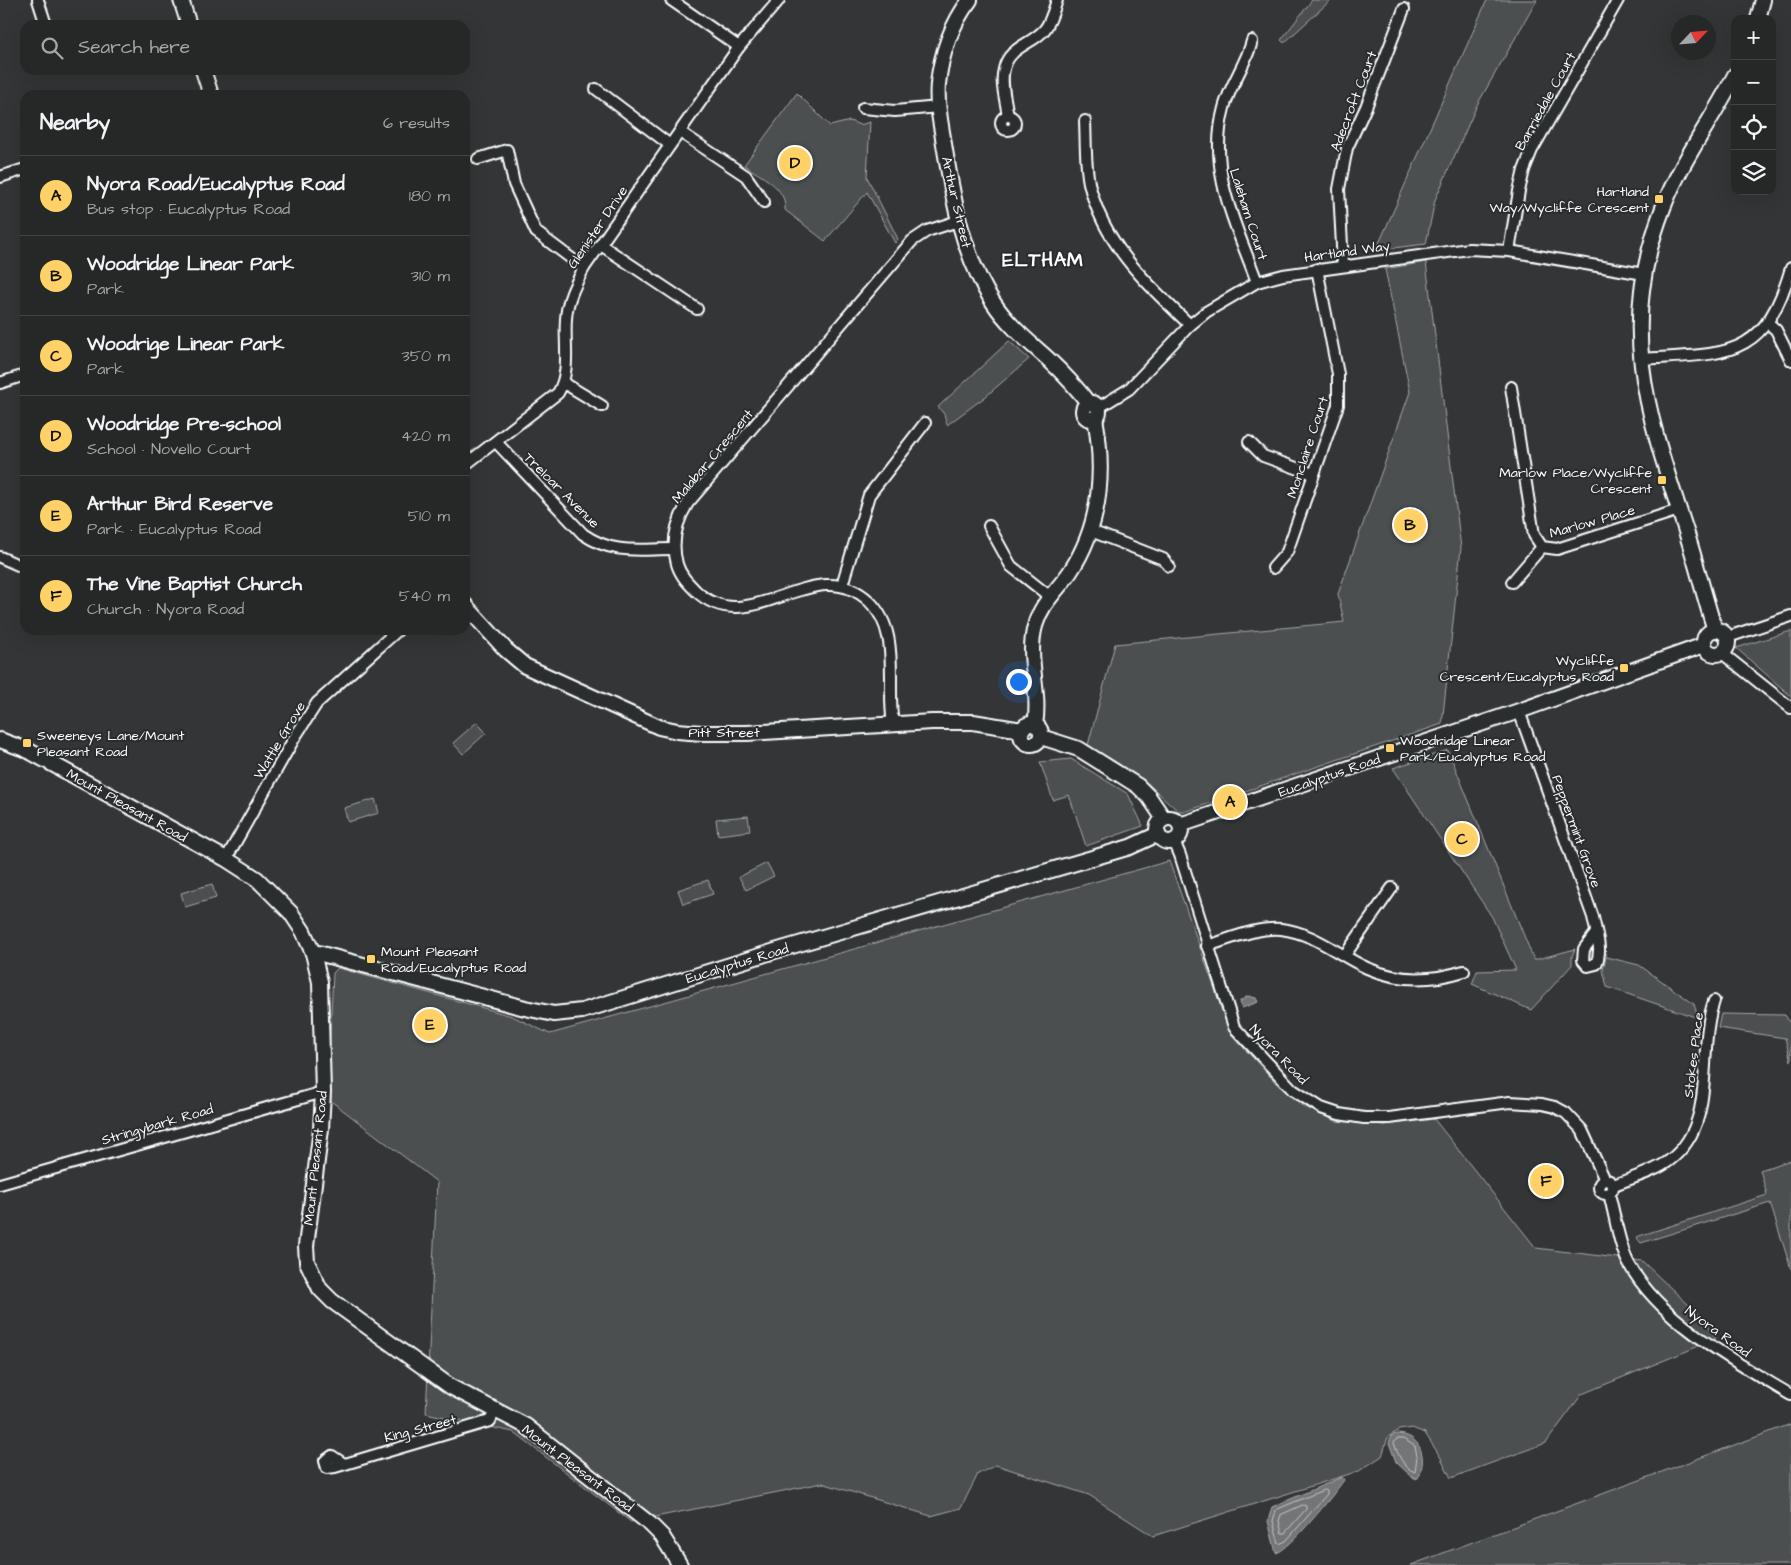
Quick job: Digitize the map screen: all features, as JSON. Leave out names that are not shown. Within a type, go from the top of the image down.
[{"type":"street","points":[[38,0],[44,20]]},
{"type":"street","points":[[181,0],[187,20]]},
{"type":"street","points":[[671,0],[739,47]]},
{"type":"street","name":"Glenister Drive","points":[[564,383],[567,310],[570,294],[584,268],[739,47],[779,0]]},
{"type":"street","name":"Arthur Street","points":[[970,0],[955,24],[947,44],[938,85],[938,107],[958,221],[974,269],[993,302],[1008,323],[1064,376],[1091,411],[1099,446],[1100,485],[1091,531],[1081,554],[1068,575],[1049,596],[1040,611],[1032,640],[1031,655],[1038,708],[1038,731]]},
{"type":"street","points":[[1008,116],[1003,81],[1003,70],[1007,58],[1015,50],[1044,30],[1058,0]]},
{"type":"street","name":"Barriedale Court","points":[[1509,251],[1519,191],[1524,170],[1532,150],[1618,0]]},
{"type":"street","points":[[1759,15],[1763,0]]},
{"type":"street","name":"Adecroft Court","points":[[1343,265],[1338,189],[1347,148],[1366,108],[1404,9]]},
{"type":"street","name":"Laleham Court","points":[[1252,41],[1248,56],[1224,106],[1218,147],[1219,170],[1224,191],[1257,282]]},
{"type":"street","points":[[205,75],[210,90]]},
{"type":"street","points":[[1714,630],[1704,589],[1650,415],[1640,359],[1640,316],[1644,274],[1655,230],[1674,183],[1731,82]]},
{"type":"street","points":[[596,89],[670,145]]},
{"type":"street","points":[[863,108],[895,110],[938,107]]},
{"type":"street","points":[[1085,121],[1089,182],[1104,225],[1121,254],[1142,279],[1190,325]]},
{"type":"street","points":[[680,132],[746,176],[764,202]]},
{"type":"street","points":[[478,159],[507,150],[514,184],[536,232],[584,268]]},
{"type":"street","points":[[0,177],[20,171]]},
{"type":"street","name":"Malabar Crescent","points":[[673,549],[680,516],[688,503],[912,241],[927,231],[958,221]]},
{"type":"street","points":[[601,245],[697,309]]},
{"type":"street","name":"Hartland Way","points":[[1091,411],[1129,389],[1190,325],[1222,301],[1257,282],[1316,269],[1469,249],[1509,251],[1644,274]]},
{"type":"street","points":[[1640,359],[1726,352],[1748,342],[1767,322],[1780,301],[1791,268]]},
{"type":"street","name":"Monclaire Court","points":[[1274,568],[1287,552],[1338,405],[1338,374],[1316,269]]},
{"type":"street","points":[[1767,322],[1776,330],[1791,360]]},
{"type":"street","points":[[0,383],[20,377]]},
{"type":"street","points":[[470,461],[551,400],[564,383],[602,406]]},
{"type":"street","name":"Marlow Place","points":[[1511,387],[1534,535],[1542,547],[1558,549],[1679,510]]},
{"type":"street","points":[[842,585],[869,494],[925,423]]},
{"type":"street","name":"Treloar Avenue","points":[[496,442],[583,534],[593,541],[607,548],[673,549]]},
{"type":"street","points":[[1249,442],[1263,456],[1313,474]]},
{"type":"street","points":[[989,526],[1010,566],[1049,596]]},
{"type":"street","points":[[1091,531],[1163,559],[1169,566]]},
{"type":"street","name":"Marlow Place","points":[[1512,582],[1542,547]]},
{"type":"street","points":[[673,549],[678,568],[687,583],[701,596],[716,604],[732,608],[754,606],[816,586],[842,585],[869,601],[884,623],[889,637],[893,724]]},
{"type":"street","points":[[0,557],[20,566]]},
{"type":"street","name":"Pitt Street","points":[[470,610],[506,650],[525,666],[659,727],[677,731],[702,733],[973,722],[1022,730],[1027,724],[1038,731]]},
{"type":"street","points":[[1728,637],[1791,616]]},
{"type":"street","points":[[1728,637],[1722,631],[1714,630],[1707,633],[1704,645],[1711,653],[1722,653],[1791,708]]},
{"type":"street","name":"Wattle Grove","points":[[226,859],[295,737],[317,703],[392,635]]},
{"type":"street","points":[[1722,653],[1727,648],[1728,637]]},
{"type":"street","name":"Eucalyptus Road","points":[[1180,825],[1519,711],[1704,645]]},
{"type":"street","name":"Peppermint Grove","points":[[1519,711],[1593,917],[1596,933]]},
{"type":"street","points":[[1038,731],[1079,749],[1138,786],[1150,797],[1164,819]]},
{"type":"street","name":"Mount Pleasant Road","points":[[0,740],[26,750],[226,859],[258,880],[274,894],[303,930],[313,953],[320,982],[323,1092],[321,1129],[306,1246],[312,1275],[332,1301],[451,1387],[526,1426],[634,1510],[662,1536],[680,1565]]},
{"type":"street","points":[[1172,818],[1180,825],[1180,834],[1174,841],[1164,841],[1158,834],[1158,825],[1164,819],[1172,818]]},
{"type":"street","name":"Eucalyptus Road","points":[[313,953],[525,1008],[554,1014],[582,1011],[775,951],[1130,847],[1158,834]]},
{"type":"street","name":"Nyora Road","points":[[1174,841],[1234,1027],[1281,1079],[1306,1100],[1339,1114],[1364,1118],[1388,1118],[1510,1102],[1548,1105],[1566,1113],[1576,1122],[1587,1139],[1609,1186],[1628,1262],[1644,1286],[1686,1327],[1723,1354],[1791,1394]]},
{"type":"street","points":[[1345,955],[1392,888]]},
{"type":"street","points":[[1207,946],[1253,932],[1280,929],[1305,934],[1367,968],[1410,979],[1440,979],[1464,971]]},
{"type":"street","name":"Stokes Place","points":[[1609,1186],[1670,1160],[1695,1129],[1702,1101],[1709,1017],[1714,1002]]},
{"type":"street","name":"Stringybark Road","points":[[0,1184],[323,1092]]},
{"type":"street","name":"King Street","points":[[344,1464],[465,1430],[490,1420],[496,1409]]},
{"type":"shaded area","points":[[1312,0],[1331,0],[1284,43],[1281,40]]},
{"type":"shaded area","points":[[1487,0],[1537,0],[1477,105],[1435,200],[1426,244],[1376,250]]},
{"type":"shaded area","points":[[797,93],[830,126],[850,121],[860,125],[870,122],[867,177],[898,239],[895,243],[867,192],[825,241],[785,210],[782,195],[771,183],[744,165]]},
{"type":"shaded area","points":[[1426,262],[1461,548],[1442,724],[1187,811],[1178,811],[1144,780],[1088,745],[1115,644],[1344,622],[1338,594],[1410,392],[1385,269]]},
{"type":"shaded area","points":[[1009,341],[1029,359],[985,397],[947,425],[944,414],[938,407]]},
{"type":"shaded area","points":[[1791,631],[1791,696],[1736,648]]},
{"type":"shaded area","points":[[477,722],[486,733],[463,754],[453,743]]},
{"type":"shaded area","points":[[1448,750],[1534,960],[1575,949],[1572,956],[1572,965],[1531,1010],[1472,984],[1477,971],[1516,970],[1492,917],[1393,768]]},
{"type":"shaded area","points":[[1071,759],[1128,794],[1143,826],[1086,846],[1069,795],[1053,800],[1040,762]]},
{"type":"shaded area","points":[[375,799],[379,813],[348,822],[344,808]]},
{"type":"shaded area","points":[[748,816],[750,831],[718,835],[716,819]]},
{"type":"shaded area","points":[[1169,861],[1231,1034],[1278,1085],[1303,1106],[1336,1121],[1385,1125],[1434,1119],[1536,1248],[1642,1261],[1707,1322],[1716,1339],[1582,1394],[1546,1443],[1451,1478],[1425,1433],[1412,1428],[1399,1430],[1388,1437],[1382,1456],[1359,1471],[1153,1536],[1089,1495],[996,1465],[978,1474],[961,1508],[931,1516],[822,1483],[631,1522],[513,1432],[426,1413],[437,1182],[327,1098],[333,973],[338,968],[512,1016],[550,1034]]},
{"type":"shaded area","points":[[767,863],[774,876],[746,890],[739,877]]},
{"type":"shaded area","points":[[708,880],[713,894],[683,904],[678,890]]},
{"type":"shaded area","points":[[212,884],[216,898],[185,907],[181,893]]},
{"type":"shaded area","points":[[1606,957],[1639,965],[1694,1004],[1698,1018],[1607,987],[1603,970]]},
{"type":"shaded area","points":[[1721,1014],[1785,1015],[1791,1025],[1791,1061],[1785,1038],[1718,1028]]},
{"type":"shaded area","points":[[1791,1160],[1791,1269],[1770,1203],[1641,1243],[1636,1237],[1767,1195],[1760,1170]]},
{"type":"shaded area","points":[[1791,1424],[1791,1565],[1411,1565]]},
{"type":"water","points":[[1248,996],[1256,998],[1258,1002],[1242,1008],[1240,1001]]},
{"type":"water","points":[[1396,1434],[1411,1438],[1420,1448],[1422,1463],[1418,1478],[1414,1479],[1396,1462],[1389,1443],[1391,1436]]},
{"type":"water","points":[[1342,1477],[1344,1480],[1312,1521],[1283,1550],[1276,1553],[1268,1521],[1272,1507]]},
{"type":"place","name":"Woodridge Pre-school","points":[[795,163]]},
{"type":"place","name":"Hartland Way/Wycliffe Crescent","points":[[1659,199]]},
{"type":"place","name":"Marlow Place/Wycliffe Crescent","points":[[1662,480]]},
{"type":"place","name":"Woodridge Linear Park","points":[[1410,525]]},
{"type":"place","name":"Wycliffe Crescent/Eucalyptus Road","points":[[1624,668]]},
{"type":"place","name":"Sweeneys Lane/Mount Pleasant Road","points":[[27,743]]},
{"type":"place","name":"Woodridge Linear Park/Eucalyptus Road","points":[[1390,748]]},
{"type":"place","name":"Nyora Road/Eucalyptus Road","points":[[1230,802]]},
{"type":"place","name":"Woodrige Linear Park","points":[[1462,839]]},
{"type":"place","name":"Mount Pleasant Road/Eucalyptus Road","points":[[371,959]]},
{"type":"place","name":"Arthur Bird Reserve","points":[[430,1025]]},
{"type":"place","name":"The Vine Baptist Church","points":[[1546,1181]]},
{"type":"district","name":"ELTHAM","points":[[1043,259]]}]
